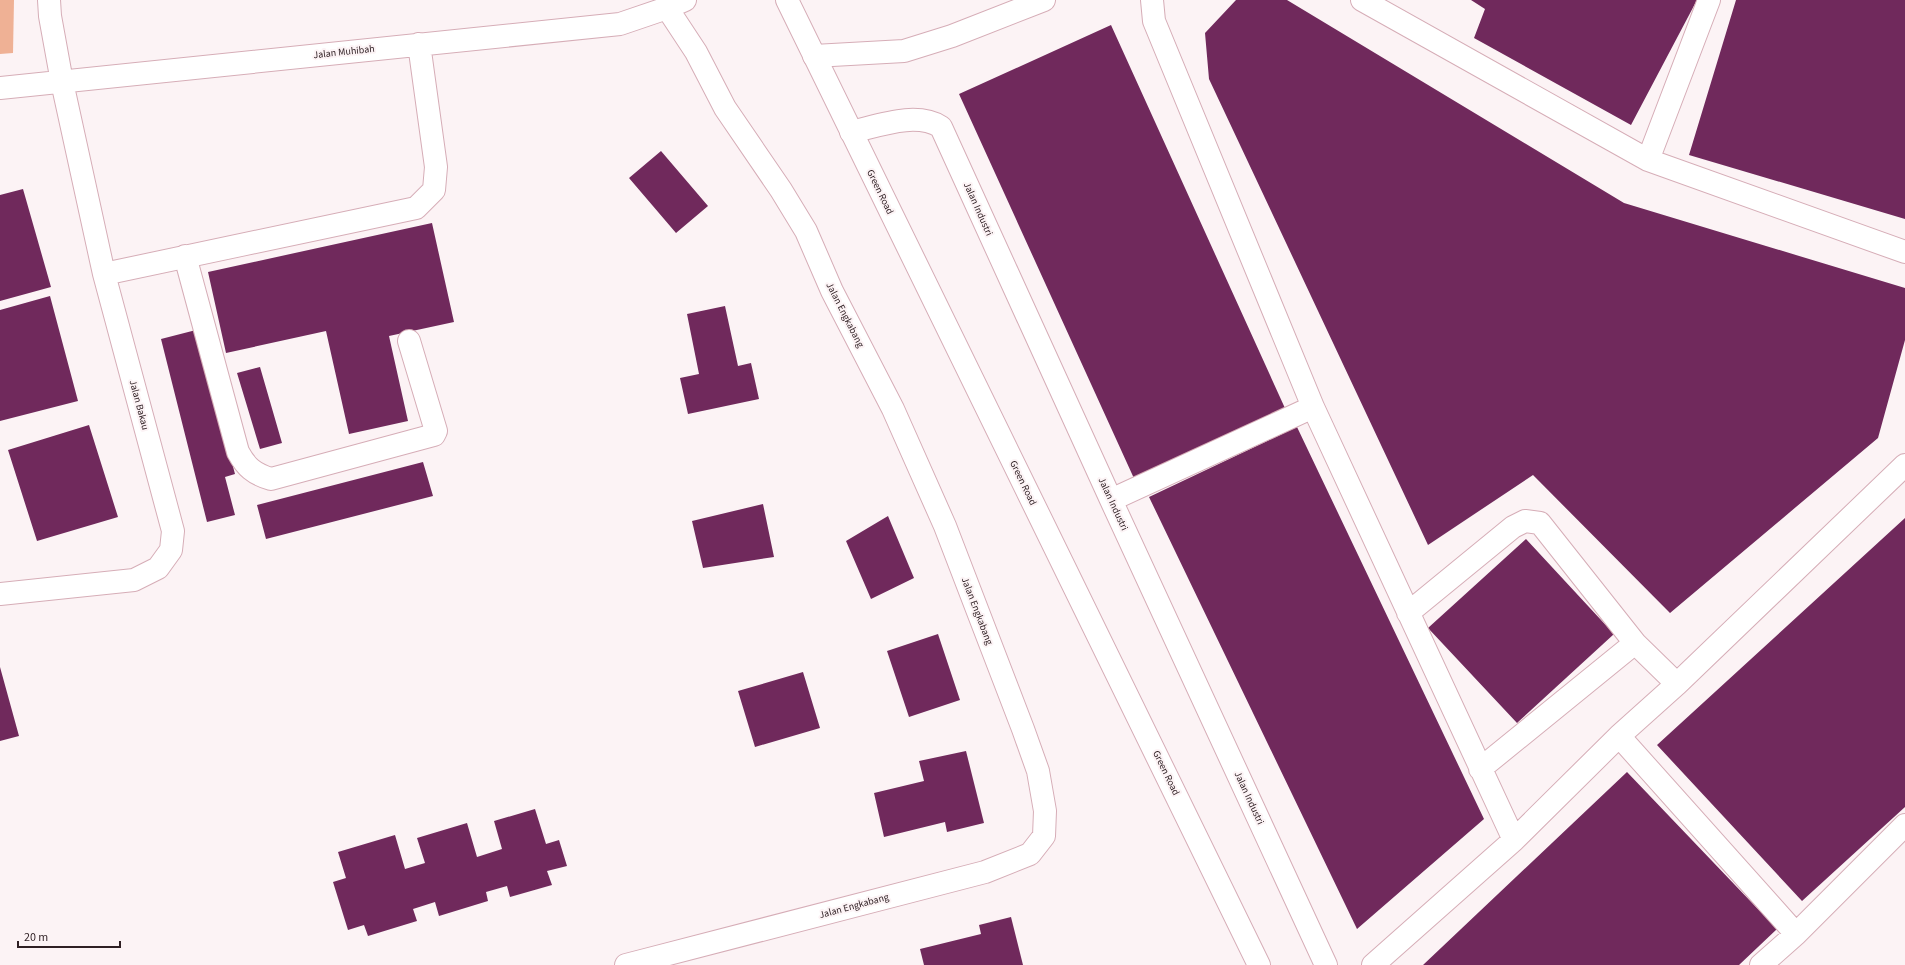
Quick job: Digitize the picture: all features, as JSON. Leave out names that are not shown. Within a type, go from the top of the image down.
[{"type":"street","name":"Jalan Bakau","points":[[0,594],[134,580],[158,568],[171,550],[173,531],[104,274],[62,82],[50,16],[50,0]]},
{"type":"street","name":"Green Road","points":[[787,0],[1259,965]]},
{"type":"street","points":[[814,56],[904,50],[952,36],[1044,0]]},
{"type":"street","points":[[1152,0],[1154,21],[1312,407],[1514,840]]},
{"type":"street","points":[[1362,0],[1648,160],[1905,252]]},
{"type":"street","points":[[1648,160],[1709,0]]},
{"type":"street","name":"Jalan Muhibah","points":[[0,88],[620,24],[676,4]]},
{"type":"street","name":"Jalan Engkabang","points":[[626,965],[985,872],[1030,854],[1044,836],[1045,811],[1038,771],[944,526],[893,409],[832,291],[806,231],[781,190],[724,108],[696,52],[676,4]]},
{"type":"street","points":[[104,274],[416,208],[434,190],[436,167],[420,44]]},
{"type":"street","name":"Jalan Industri","points":[[851,132],[916,119],[932,121],[941,127],[1111,500],[1326,965]]},
{"type":"street","points":[[185,256],[238,452],[245,465],[257,474],[271,479],[434,436],[436,431],[409,341]]},
{"type":"street","points":[[1111,500],[1312,407]]},
{"type":"street","points":[[1373,965],[1514,840],[1619,736],[1677,684],[1905,465]]},
{"type":"street","points":[[1408,613],[1513,527],[1525,521],[1540,523],[1635,643],[1677,684]]},
{"type":"street","points":[[1480,769],[1635,643]]},
{"type":"street","points":[[1619,736],[1796,934]]},
{"type":"street","points":[[1761,965],[1796,934],[1905,825]]},
{"type":"shaded area","points":[[0,0],[14,0],[13,53],[0,54]]},
{"type":"building","points":[[1236,0],[1287,0],[1624,203],[1905,288],[1905,340],[1878,438],[1670,613],[1533,475],[1428,545],[1209,79],[1205,33]]},
{"type":"building","points":[[1471,0],[1697,0],[1631,125],[1474,38],[1485,9]]},
{"type":"building","points":[[1736,0],[1905,0],[1905,219],[1689,155]]},
{"type":"building","points":[[1111,25],[1289,417],[1137,485],[959,94]]},
{"type":"building","points":[[661,151],[708,206],[676,233],[629,178]]},
{"type":"building","points":[[23,189],[51,287],[0,301],[0,195]]},
{"type":"building","points":[[432,223],[454,322],[389,336],[408,421],[349,434],[326,331],[226,353],[208,272]]},
{"type":"building","points":[[50,296],[78,401],[0,421],[0,310]]},
{"type":"building","points":[[725,306],[738,366],[751,363],[759,399],[688,414],[680,378],[699,374],[687,314]]},
{"type":"building","points":[[196,330],[235,474],[225,477],[235,515],[207,522],[161,339]]},
{"type":"building","points":[[260,367],[282,443],[260,449],[237,373]]},
{"type":"building","points":[[89,425],[118,517],[37,541],[8,450]]},
{"type":"building","points":[[1297,427],[1484,819],[1357,929],[1149,497]]},
{"type":"building","points":[[423,462],[433,496],[266,539],[257,505]]},
{"type":"building","points":[[763,504],[774,557],[703,568],[692,521]]},
{"type":"building","points":[[888,516],[914,578],[871,599],[846,541]]},
{"type":"building","points":[[1905,518],[1905,807],[1802,901],[1657,745]]},
{"type":"building","points":[[1526,539],[1614,634],[1517,723],[1428,628]]},
{"type":"building","points":[[938,634],[960,700],[909,717],[887,651]]},
{"type":"building","points":[[0,667],[19,736],[0,741]]},
{"type":"building","points":[[803,672],[820,728],[755,747],[738,691]]},
{"type":"building","points":[[966,751],[984,823],[947,832],[945,822],[884,837],[874,793],[924,781],[919,761]]},
{"type":"building","points":[[1627,772],[1777,929],[1739,965],[1423,965]]},
{"type":"building","points":[[535,809],[546,844],[559,840],[567,866],[547,871],[552,885],[510,897],[507,886],[486,892],[488,901],[439,916],[435,902],[413,909],[417,921],[368,936],[364,925],[348,930],[333,882],[346,878],[338,852],[395,835],[405,869],[425,863],[417,838],[467,823],[477,857],[502,849],[494,821]]},
{"type":"building","points":[[1011,917],[1023,965],[924,965],[920,949],[981,934],[979,925]]}]
